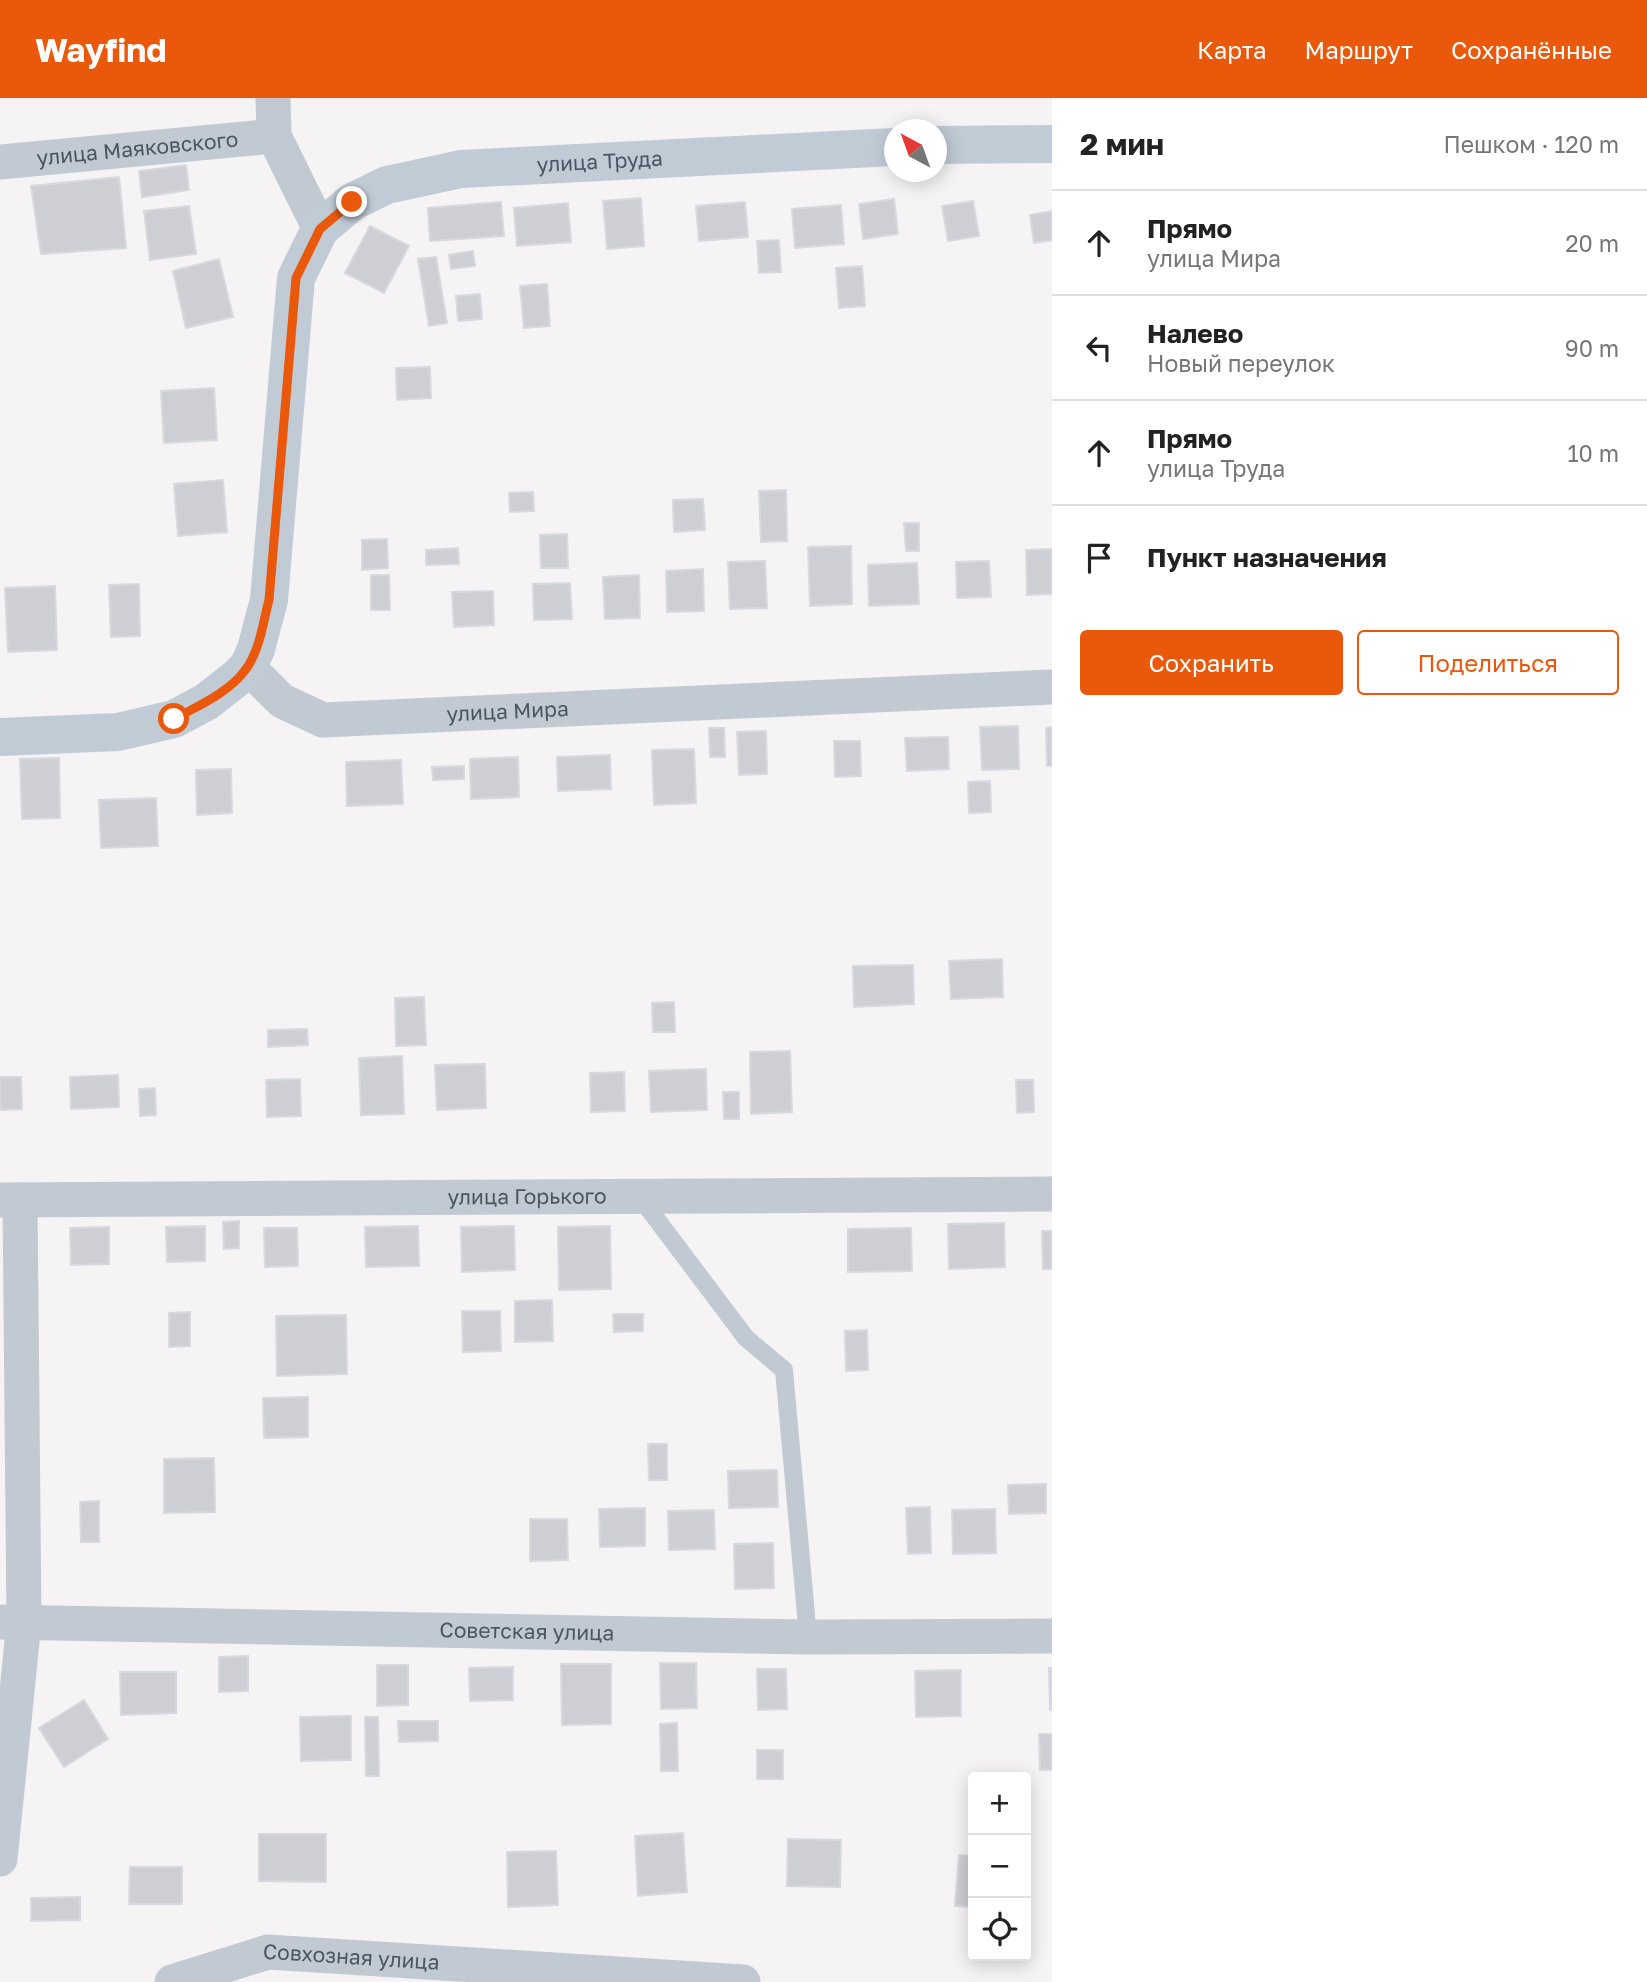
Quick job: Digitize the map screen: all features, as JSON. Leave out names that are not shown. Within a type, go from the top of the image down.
[{"type":"street","points":[[0,737],[118,732],[174,719],[206,702],[243,672],[256,649],[269,600],[296,278],[320,229],[274,136],[272,98]]},
{"type":"street","name":"улица Маяковского","points":[[0,162],[274,136]]},
{"type":"street","points":[[947,145],[1052,144]]},
{"type":"street","name":"улица Труда","points":[[320,229],[352,202],[387,185],[461,169],[884,148]]},
{"type":"street","name":"улица Мира","points":[[243,672],[282,701],[323,720],[1052,687]]},
{"type":"street","name":"улица Горького","points":[[10,1200],[1052,1194]]},
{"type":"street","points":[[0,1859],[12,1622],[10,1200]]},
{"type":"street","name":"Советская улица","points":[[12,1622],[808,1637],[1052,1636]]},
{"type":"street","name":"Совхозная улица","points":[[172,1982],[268,1952],[743,1982]]},
{"type":"lane","points":[[639,1196],[746,1338],[784,1370],[808,1637]]},
{"type":"building","points":[[186,165],[189,190],[142,197],[139,171]]},
{"type":"building","points":[[119,177],[126,248],[41,254],[31,186]]},
{"type":"building","points":[[641,198],[644,246],[607,249],[603,201]]},
{"type":"building","points":[[894,199],[898,234],[863,239],[859,204]]},
{"type":"building","points":[[973,201],[979,236],[948,241],[942,206]]},
{"type":"building","points":[[501,202],[504,236],[430,241],[428,208]]},
{"type":"building","points":[[745,202],[748,237],[699,241],[696,206]]},
{"type":"building","points":[[568,203],[571,242],[517,246],[514,208]]},
{"type":"building","points":[[841,205],[844,244],[795,248],[792,209]]},
{"type":"building","points":[[189,206],[196,254],[150,260],[144,211]]},
{"type":"building","points":[[1052,211],[1052,240],[1034,243],[1030,215]]},
{"type":"building","points":[[370,226],[409,246],[384,293],[345,273]]},
{"type":"building","points":[[779,240],[781,272],[759,273],[757,241]]},
{"type":"building","points":[[473,251],[475,266],[451,269],[449,255]]},
{"type":"building","points":[[436,257],[447,323],[429,326],[418,259]]},
{"type":"building","points":[[219,259],[233,317],[186,328],[173,271]]},
{"type":"building","points":[[862,266],[865,306],[839,308],[836,268]]},
{"type":"building","points":[[547,284],[550,326],[524,328],[520,286]]},
{"type":"building","points":[[480,294],[482,319],[458,321],[456,296]]},
{"type":"building","points":[[430,367],[431,398],[397,400],[396,368]]},
{"type":"building","points":[[214,388],[217,440],[164,443],[161,391]]},
{"type":"building","points":[[223,480],[227,532],[178,536],[174,484]]},
{"type":"building","points":[[786,490],[787,541],[761,542],[759,491]]},
{"type":"building","points":[[533,492],[534,511],[510,512],[509,493]]},
{"type":"building","points":[[703,499],[705,530],[674,532],[673,500]]},
{"type":"building","points":[[904,523],[919,523],[919,551],[906,551]]},
{"type":"building","points":[[567,534],[568,568],[541,568],[540,535]]},
{"type":"building","points":[[387,539],[388,568],[362,570],[362,540]]},
{"type":"building","points":[[851,546],[852,604],[810,606],[808,547]]},
{"type":"building","points":[[458,548],[459,564],[426,565],[426,550]]},
{"type":"building","points":[[1052,549],[1052,594],[1027,595],[1026,550]]},
{"type":"building","points":[[765,561],[767,608],[730,609],[728,562]]},
{"type":"building","points":[[989,561],[991,597],[957,598],[956,562]]},
{"type":"building","points":[[917,563],[919,604],[869,606],[868,565]]},
{"type":"building","points":[[703,569],[704,611],[667,612],[666,571]]},
{"type":"building","points":[[371,575],[389,575],[390,610],[371,610]]},
{"type":"building","points":[[639,575],[640,618],[605,619],[603,577]]},
{"type":"building","points":[[570,583],[572,619],[534,620],[533,584]]},
{"type":"building","points":[[139,584],[140,636],[111,637],[109,585]]},
{"type":"building","points":[[55,586],[57,650],[8,652],[5,588]]},
{"type":"building","points":[[493,591],[494,625],[454,627],[452,592]]},
{"type":"building","points":[[1018,726],[1019,769],[982,770],[980,727]]},
{"type":"building","points":[[1052,727],[1052,766],[1047,766],[1046,728]]},
{"type":"building","points":[[709,728],[724,728],[725,757],[710,757]]},
{"type":"building","points":[[766,731],[767,774],[739,775],[737,732]]},
{"type":"building","points":[[948,737],[949,769],[907,771],[905,738]]},
{"type":"building","points":[[834,741],[860,741],[861,776],[835,777]]},
{"type":"building","points":[[694,749],[696,803],[654,805],[652,750]]},
{"type":"building","points":[[610,755],[611,789],[558,791],[557,757]]},
{"type":"building","points":[[518,757],[519,797],[471,799],[470,759]]},
{"type":"building","points":[[59,758],[60,818],[22,819],[20,759]]},
{"type":"building","points":[[401,760],[403,804],[347,806],[346,762]]},
{"type":"building","points":[[464,766],[464,779],[433,780],[432,767]]},
{"type":"building","points":[[231,769],[232,813],[197,815],[196,770]]},
{"type":"building","points":[[990,781],[991,812],[969,813],[968,782]]},
{"type":"building","points":[[156,798],[158,846],[101,848],[99,800]]},
{"type":"building","points":[[1002,959],[1003,997],[951,999],[949,961]]},
{"type":"building","points":[[913,965],[914,1004],[854,1007],[853,966]]},
{"type":"building","points":[[424,997],[426,1045],[396,1046],[395,998]]},
{"type":"building","points":[[674,1002],[675,1032],[653,1032],[652,1003]]},
{"type":"building","points":[[307,1029],[308,1045],[268,1047],[268,1030]]},
{"type":"building","points":[[790,1051],[792,1112],[751,1114],[750,1052]]},
{"type":"building","points":[[402,1056],[404,1114],[361,1115],[359,1058]]},
{"type":"building","points":[[485,1064],[486,1108],[437,1110],[435,1065]]},
{"type":"building","points":[[706,1069],[707,1110],[651,1112],[649,1071]]},
{"type":"building","points":[[624,1072],[625,1111],[591,1112],[590,1073]]},
{"type":"building","points":[[118,1075],[119,1107],[71,1109],[70,1077]]},
{"type":"building","points":[[0,1077],[21,1077],[22,1109],[0,1110]]},
{"type":"building","points":[[300,1079],[301,1116],[267,1117],[266,1080]]},
{"type":"building","points":[[1016,1080],[1033,1080],[1034,1112],[1017,1113]]},
{"type":"building","points":[[155,1088],[156,1115],[140,1116],[139,1089]]},
{"type":"building","points":[[723,1092],[739,1092],[739,1119],[724,1119]]},
{"type":"building","points":[[239,1221],[239,1248],[224,1249],[223,1222]]},
{"type":"building","points":[[1004,1223],[1005,1267],[949,1269],[948,1224]]},
{"type":"building","points":[[205,1226],[205,1261],[167,1262],[166,1227]]},
{"type":"building","points":[[418,1226],[419,1266],[366,1267],[365,1227]]},
{"type":"building","points":[[514,1226],[515,1270],[462,1272],[461,1227]]},
{"type":"building","points":[[610,1226],[611,1289],[559,1290],[558,1227]]},
{"type":"building","points":[[109,1227],[109,1264],[71,1265],[70,1228]]},
{"type":"building","points":[[264,1228],[297,1228],[298,1266],[265,1267]]},
{"type":"building","points":[[911,1228],[912,1271],[848,1272],[848,1229]]},
{"type":"building","points":[[1042,1231],[1052,1231],[1052,1269],[1043,1269]]},
{"type":"building","points":[[552,1300],[553,1341],[515,1342],[515,1301]]},
{"type":"building","points":[[462,1311],[500,1311],[501,1351],[463,1352]]},
{"type":"building","points":[[190,1312],[190,1346],[169,1347],[169,1313]]},
{"type":"building","points":[[613,1314],[643,1314],[643,1331],[614,1332]]},
{"type":"building","points":[[346,1315],[347,1374],[277,1376],[276,1316]]},
{"type":"building","points":[[867,1330],[868,1370],[846,1371],[845,1331]]},
{"type":"building","points":[[308,1397],[308,1437],[264,1438],[263,1398]]},
{"type":"building","points":[[648,1444],[667,1444],[667,1480],[649,1480]]},
{"type":"building","points":[[214,1458],[215,1512],[164,1513],[164,1459]]},
{"type":"building","points":[[777,1470],[778,1507],[729,1508],[728,1471]]},
{"type":"building","points":[[1046,1484],[1046,1513],[1009,1514],[1008,1485]]},
{"type":"building","points":[[99,1501],[99,1542],[81,1542],[80,1502]]},
{"type":"building","points":[[930,1507],[931,1553],[908,1554],[906,1508]]},
{"type":"building","points":[[645,1508],[645,1546],[600,1547],[599,1509]]},
{"type":"building","points":[[995,1509],[996,1553],[953,1554],[952,1510]]},
{"type":"building","points":[[714,1510],[715,1549],[669,1550],[668,1511]]},
{"type":"building","points":[[530,1519],[567,1519],[568,1560],[530,1561]]},
{"type":"building","points":[[773,1543],[774,1588],[735,1589],[734,1544]]},
{"type":"building","points":[[248,1656],[248,1691],[219,1692],[219,1657]]},
{"type":"building","points":[[660,1663],[696,1663],[697,1708],[661,1709]]},
{"type":"building","points":[[561,1664],[611,1664],[611,1724],[562,1725]]},
{"type":"building","points":[[377,1665],[408,1665],[408,1705],[377,1706]]},
{"type":"building","points":[[513,1667],[513,1700],[470,1701],[469,1668]]},
{"type":"building","points":[[1049,1668],[1052,1668],[1052,1710],[1050,1710]]},
{"type":"building","points":[[757,1669],[786,1669],[787,1709],[758,1710]]},
{"type":"building","points":[[961,1670],[961,1716],[916,1717],[915,1671]]},
{"type":"building","points":[[120,1672],[176,1672],[176,1713],[121,1715]]},
{"type":"building","points":[[84,1700],[108,1739],[64,1767],[39,1728]]},
{"type":"building","points":[[351,1716],[351,1760],[301,1761],[300,1717]]},
{"type":"building","points":[[365,1717],[378,1717],[379,1776],[366,1776]]},
{"type":"building","points":[[398,1721],[438,1721],[438,1741],[399,1742]]},
{"type":"building","points":[[677,1723],[678,1771],[661,1771],[660,1724]]},
{"type":"building","points":[[1039,1734],[1052,1734],[1052,1770],[1040,1770]]},
{"type":"building","points":[[757,1750],[783,1750],[783,1779],[757,1779]]},
{"type":"building","points":[[683,1833],[687,1892],[638,1896],[635,1836]]},
{"type":"building","points":[[259,1834],[326,1834],[326,1882],[259,1881]]},
{"type":"building","points":[[788,1839],[841,1840],[840,1887],[787,1886]]},
{"type":"building","points":[[556,1851],[558,1905],[508,1907],[507,1852]]},
{"type":"building","points":[[959,1855],[968,1856],[968,1907],[955,1906]]},
{"type":"building","points":[[130,1867],[182,1867],[182,1904],[129,1904]]},
{"type":"building","points":[[80,1897],[80,1920],[31,1921],[31,1898]]},
{"type":"route","points":[[174,719],[206,702],[239,677],[248,667],[256,649],[269,600],[296,278],[320,229],[352,202]]}]
